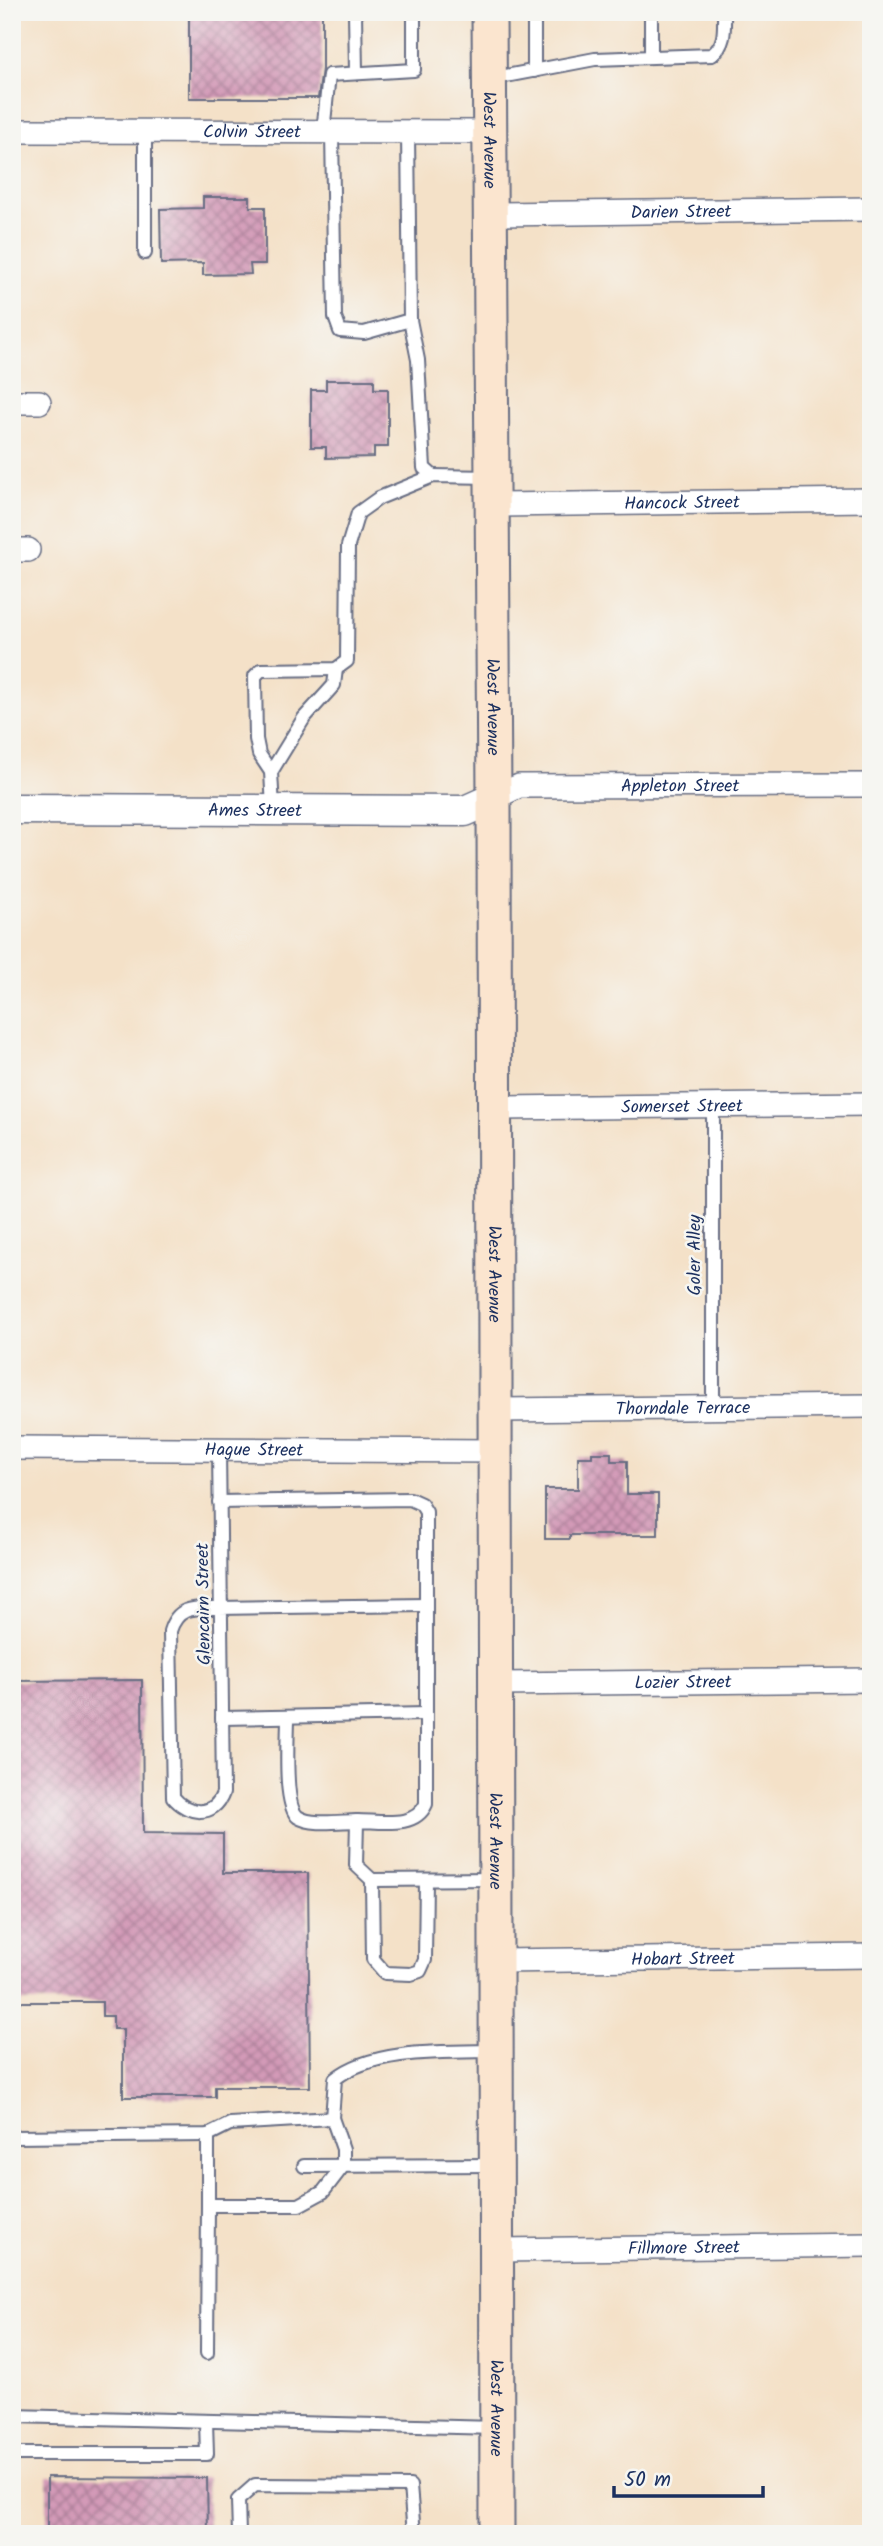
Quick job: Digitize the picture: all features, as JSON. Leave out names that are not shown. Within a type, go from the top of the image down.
[{"type":"main road","name":"West Avenue","points":[[489,12],[496,1410],[497,2534]]},
{"type":"street","name":"Colvin Street","points":[[12,131],[490,132]]},
{"type":"street","name":"Darien Street","points":[[492,214],[871,209]]},
{"type":"street","points":[[12,402],[39,402]]},
{"type":"street","name":"Hancock Street","points":[[493,491],[871,500]]},
{"type":"street","name":"Appleton Street","points":[[494,798],[519,786],[871,785]]},
{"type":"street","name":"Ames Street","points":[[12,809],[273,808],[465,811],[494,798]]},
{"type":"street","name":"Somerset Street","points":[[495,1108],[871,1104]]},
{"type":"street","name":"Thorndale Terrace","points":[[496,1410],[871,1406]]},
{"type":"street","name":"Hague Street","points":[[12,1448],[496,1451]]},
{"type":"street","name":"Lozier Street","points":[[496,1684],[871,1680]]},
{"type":"street","name":"Hobart Street","points":[[496,1961],[871,1956]]},
{"type":"street","name":"Fillmore Street","points":[[497,2250],[871,2245]]},
{"type":"lane","points":[[355,12],[356,72]]},
{"type":"lane","points":[[410,320],[364,332],[341,331],[335,317],[328,75],[414,70],[414,12]]},
{"type":"lane","points":[[534,12],[534,71]]},
{"type":"lane","points":[[651,12],[651,57]]},
{"type":"lane","points":[[489,79],[595,59],[712,55],[720,49],[724,37],[724,12]]},
{"type":"lane","points":[[145,131],[145,253]]},
{"type":"lane","points":[[408,132],[410,320],[418,360],[424,468],[433,476],[493,491]]},
{"type":"lane","points":[[271,772],[304,718],[334,685],[336,669],[349,656],[348,546],[358,513],[379,498],[433,476]]},
{"type":"lane","points":[[273,808],[271,772],[259,754],[256,739],[256,673],[336,669]]},
{"type":"lane","name":"Goler Alley","points":[[713,1104],[713,1406]]},
{"type":"lane","name":"Glencairn Street","points":[[219,1449],[223,1793],[219,1805],[209,1811],[192,1811],[181,1806],[173,1797],[170,1631],[174,1618],[185,1608],[219,1608]]},
{"type":"lane","points":[[219,1502],[410,1499],[421,1504],[426,1512],[426,1804],[421,1815],[411,1821],[310,1821],[297,1816],[289,1804],[288,1717]]},
{"type":"lane","points":[[219,1608],[426,1605]]},
{"type":"lane","points":[[222,1718],[426,1714]]},
{"type":"lane","points":[[357,1821],[356,1865],[372,1880],[496,1879]]},
{"type":"lane","points":[[372,1880],[373,1959],[385,1973],[411,1974],[420,1971],[425,1960],[426,1880]]},
{"type":"lane","points":[[208,2205],[299,2205],[323,2192],[343,2166],[343,2149],[332,2118],[335,2079],[358,2065],[369,2060],[407,2056],[497,2051]]},
{"type":"lane","points":[[12,2137],[208,2135],[230,2124],[332,2118]]},
{"type":"lane","points":[[206,2353],[208,2135]]},
{"type":"lane","points":[[304,2166],[497,2165]]},
{"type":"lane","points":[[12,2416],[497,2428]]},
{"type":"lane","points":[[12,2454],[207,2454],[206,2421]]},
{"type":"lane","points":[[239,2534],[239,2500],[255,2485],[410,2486],[414,2534]]},
{"type":"building","points":[[189,12],[322,12],[322,69],[318,98],[189,98]]},
{"type":"building","points":[[203,197],[250,197],[250,207],[265,207],[265,264],[250,264],[251,274],[203,275],[203,263],[161,264],[160,209],[203,208]]},
{"type":"building","points":[[326,380],[374,380],[374,389],[388,389],[388,447],[374,447],[374,457],[326,458],[326,447],[311,447],[311,390],[326,390]]},
{"type":"building","points":[[592,1453],[611,1453],[611,1461],[627,1461],[627,1494],[658,1494],[658,1535],[570,1535],[570,1539],[545,1539],[545,1489],[578,1489],[578,1457],[592,1457]]},
{"type":"building","points":[[142,1680],[143,1833],[223,1834],[223,1873],[308,1873],[310,2087],[215,2087],[215,2097],[123,2097],[123,2029],[113,2029],[113,2016],[102,2016],[102,2002],[12,2002],[12,1681]]},
{"type":"building","points":[[47,2477],[207,2478],[208,2534],[47,2534]]}]
